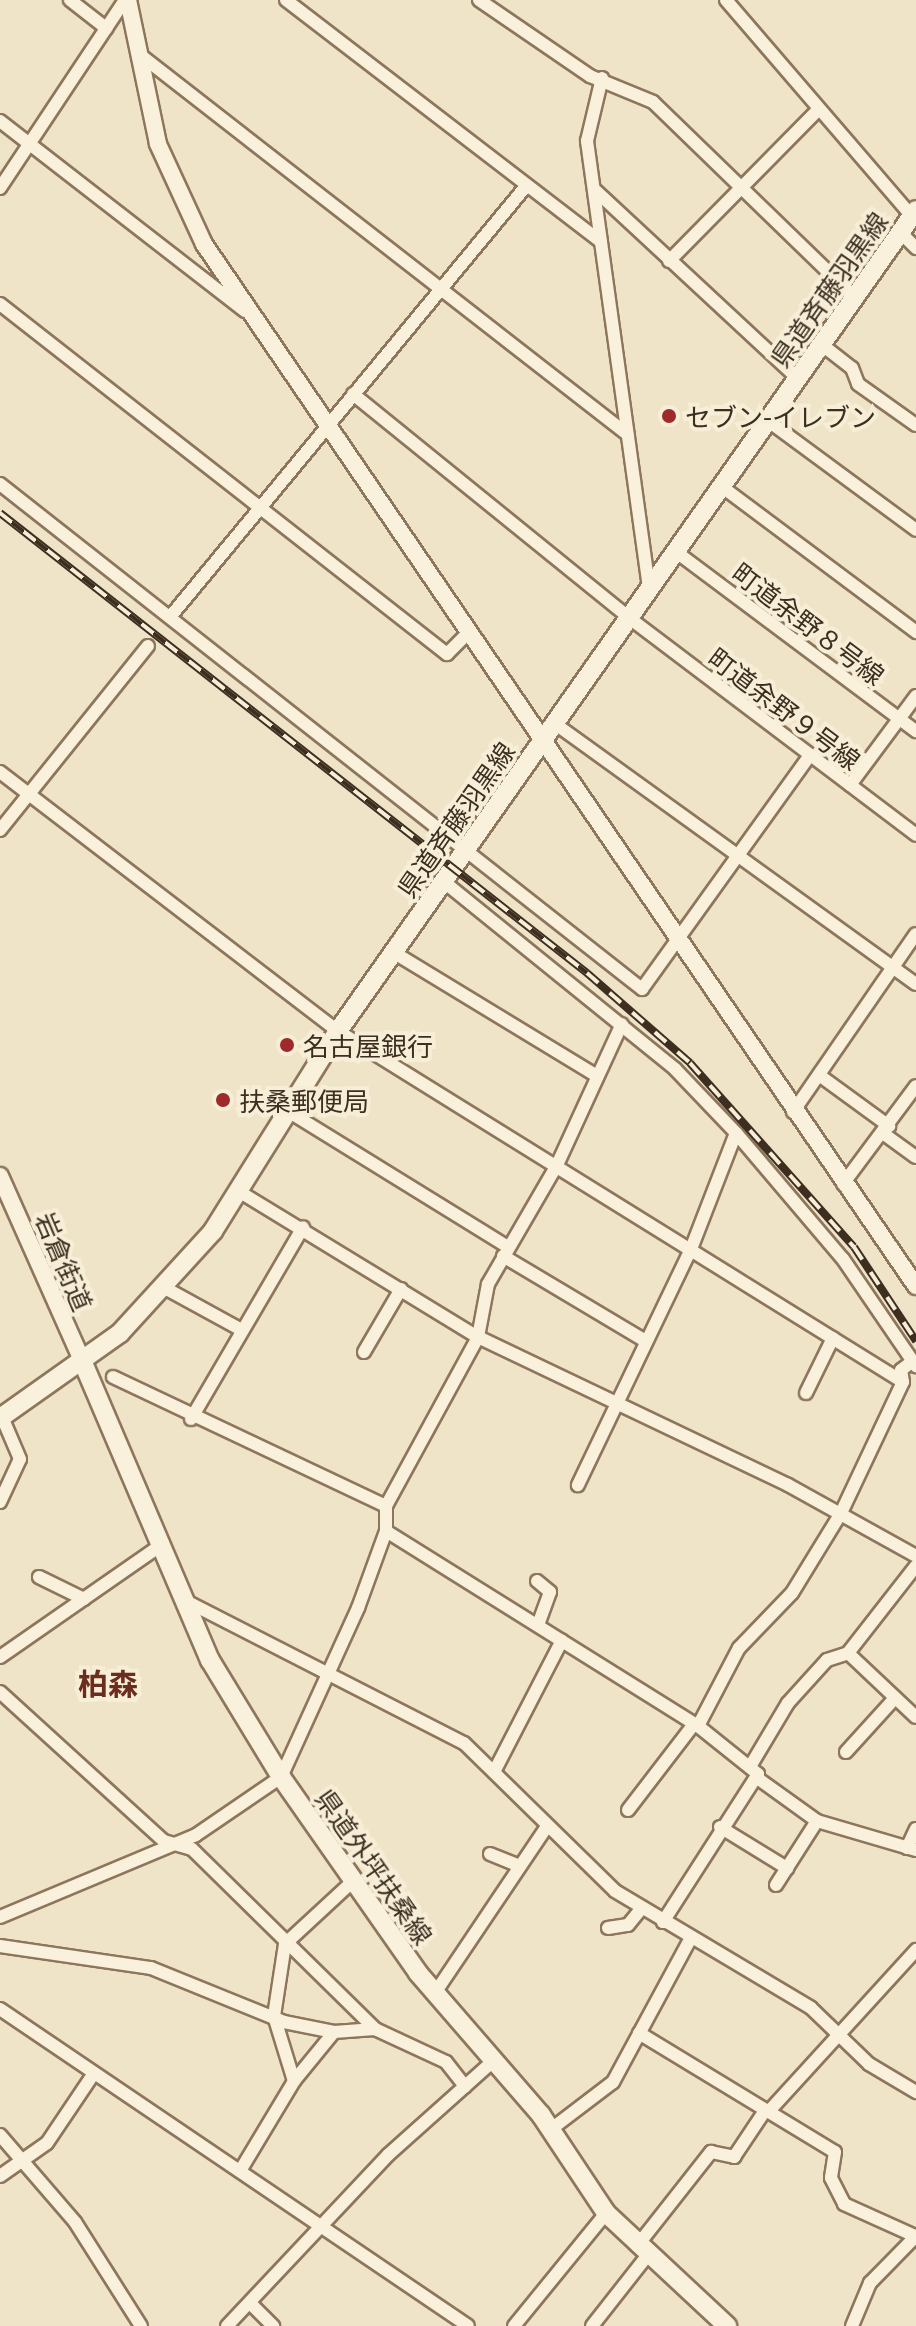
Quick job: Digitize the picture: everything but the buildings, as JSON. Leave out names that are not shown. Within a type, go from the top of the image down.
[{"type":"main road","name":"県道斉藤羽黒線","points":[[1,1417],[84,1365],[165,1288],[240,1192],[291,1113],[338,1031],[914,213]]},
{"type":"main road","name":"県道外坪扶桑線","points":[[84,1365],[210,1660],[281,1777],[435,1993],[550,2130],[606,2213],[642,2251],[727,2326]]},
{"type":"street","points":[[70,0],[106,28]]},
{"type":"street","points":[[0,188],[32,147],[126,0]]},
{"type":"street","points":[[126,0],[171,181],[248,313],[469,632],[548,731],[679,943],[916,1286]]},
{"type":"street","points":[[286,0],[601,242]]},
{"type":"street","points":[[479,0],[602,78],[653,102],[854,297]]},
{"type":"street","points":[[726,0],[817,111],[914,213]]},
{"type":"street","points":[[139,54],[627,434]]},
{"type":"street","points":[[602,78],[587,141],[649,588]]},
{"type":"street","points":[[669,261],[817,111]]},
{"type":"street","points":[[0,121],[248,313]]},
{"type":"street","points":[[170,617],[527,185]]},
{"type":"street","points":[[596,191],[797,378]]},
{"type":"street","points":[[900,232],[916,248]]},
{"type":"street","points":[[0,304],[447,654],[469,632]]},
{"type":"street","points":[[821,344],[852,368],[858,384],[916,425]]},
{"type":"street","name":"町道余野９号線","points":[[353,394],[628,617],[916,835]]},
{"type":"street","points":[[767,420],[916,530]]},
{"type":"street","points":[[0,484],[642,989],[679,943],[810,755]]},
{"type":"street","points":[[721,486],[916,632]]},
{"type":"street","name":"町道余野８号線","points":[[675,551],[916,731]]},
{"type":"street","points":[[0,830],[148,646]]},
{"type":"street","points":[[850,785],[916,696]]},
{"type":"street","points":[[548,731],[738,855],[916,984]]},
{"type":"street","points":[[0,772],[338,1031],[903,1382]]},
{"type":"street","points":[[443,881],[622,1024],[736,1133],[843,1259],[915,1364],[901,1370],[903,1382],[841,1513],[792,1593],[739,1648],[696,1725],[628,1810]]},
{"type":"street","points":[[793,1112],[916,934]]},
{"type":"street","points":[[393,952],[597,1076]]},
{"type":"street","points":[[0,1917],[178,1844],[281,1777],[386,1531],[386,1506],[478,1337],[488,1284],[557,1165],[622,1024]]},
{"type":"street","points":[[819,1075],[916,1157]]},
{"type":"street","points":[[843,1184],[916,1086]]},
{"type":"street","points":[[291,1113],[644,1340]]},
{"type":"street","points":[[578,1485],[644,1340],[691,1249],[736,1133]]},
{"type":"street","name":"岩倉街道","points":[[0,1176],[84,1365]]},
{"type":"street","points":[[240,1192],[303,1227],[478,1337],[617,1401],[841,1513],[916,1556]]},
{"type":"street","points":[[191,1419],[240,1329],[303,1227]]},
{"type":"street","points":[[165,1288],[240,1329]]},
{"type":"street","points":[[364,1352],[401,1289]]},
{"type":"street","points":[[806,1393],[833,1338]]},
{"type":"street","points":[[113,1377],[191,1419],[386,1506]]},
{"type":"street","points":[[0,1502],[20,1459],[1,1417]]},
{"type":"street","points":[[386,1531],[696,1725],[751,1765],[760,1780],[817,1821],[912,1849],[916,1829]]},
{"type":"street","points":[[0,1657],[160,1546]]},
{"type":"street","points":[[751,1765],[788,1703],[827,1660],[848,1653],[916,1566]]},
{"type":"street","points":[[39,1577],[84,1599]]},
{"type":"street","points":[[537,1581],[550,1592],[538,1625]]},
{"type":"street","points":[[183,1600],[464,1743],[546,1828],[641,1909],[811,2008],[837,2037],[916,2092]]},
{"type":"street","points":[[494,1772],[562,1640]]},
{"type":"street","points":[[848,1653],[916,1717]]},
{"type":"street","points":[[0,1692],[164,1841],[192,1849],[285,1944],[375,2029],[446,2062],[465,2086]]},
{"type":"street","points":[[846,1752],[895,1698]]},
{"type":"street","points":[[663,1922],[720,1827],[760,1780]]},
{"type":"street","points":[[776,1885],[817,1821]]},
{"type":"street","points":[[720,1827],[787,1868]]},
{"type":"street","points":[[435,1993],[515,1864],[546,1828]]},
{"type":"street","points":[[490,1854],[515,1864]]},
{"type":"street","points":[[294,2081],[274,2016],[285,1944],[353,1881]]},
{"type":"street","points":[[608,1928],[628,1925],[641,1909]]},
{"type":"street","points":[[550,2130],[613,2082],[691,1938]]},
{"type":"street","points":[[0,1946],[151,1968],[274,2016],[334,2032],[375,2029]]},
{"type":"street","points":[[592,2326],[711,2152],[734,2157],[767,2111],[916,1950]]},
{"type":"street","points":[[0,2009],[322,2225],[465,2326]]},
{"type":"street","points":[[240,2171],[294,2081],[334,2032]]},
{"type":"street","points":[[639,2033],[835,2152],[831,2178],[844,2204],[915,2235],[870,2283],[852,2326]]},
{"type":"street","points":[[227,2326],[322,2225],[492,2062]]},
{"type":"street","points":[[0,2176],[47,2143],[94,2073]]},
{"type":"street","points":[[0,2135],[75,2222],[141,2326]]},
{"type":"street","points":[[514,2326],[606,2213]]},
{"type":"street","points":[[250,2303],[273,2326]]},
{"type":"railway","points":[[0,513],[587,973],[690,1063],[854,1247],[916,1341]]},
{"type":"place","name":"セブン-イレブン","points":[[669,416]]},
{"type":"place","name":"名古屋銀行","points":[[287,1045]]},
{"type":"place","name":"扶桑郵便局","points":[[223,1100]]},
{"type":"district","name":"柏森","points":[[108,1682]]}]
